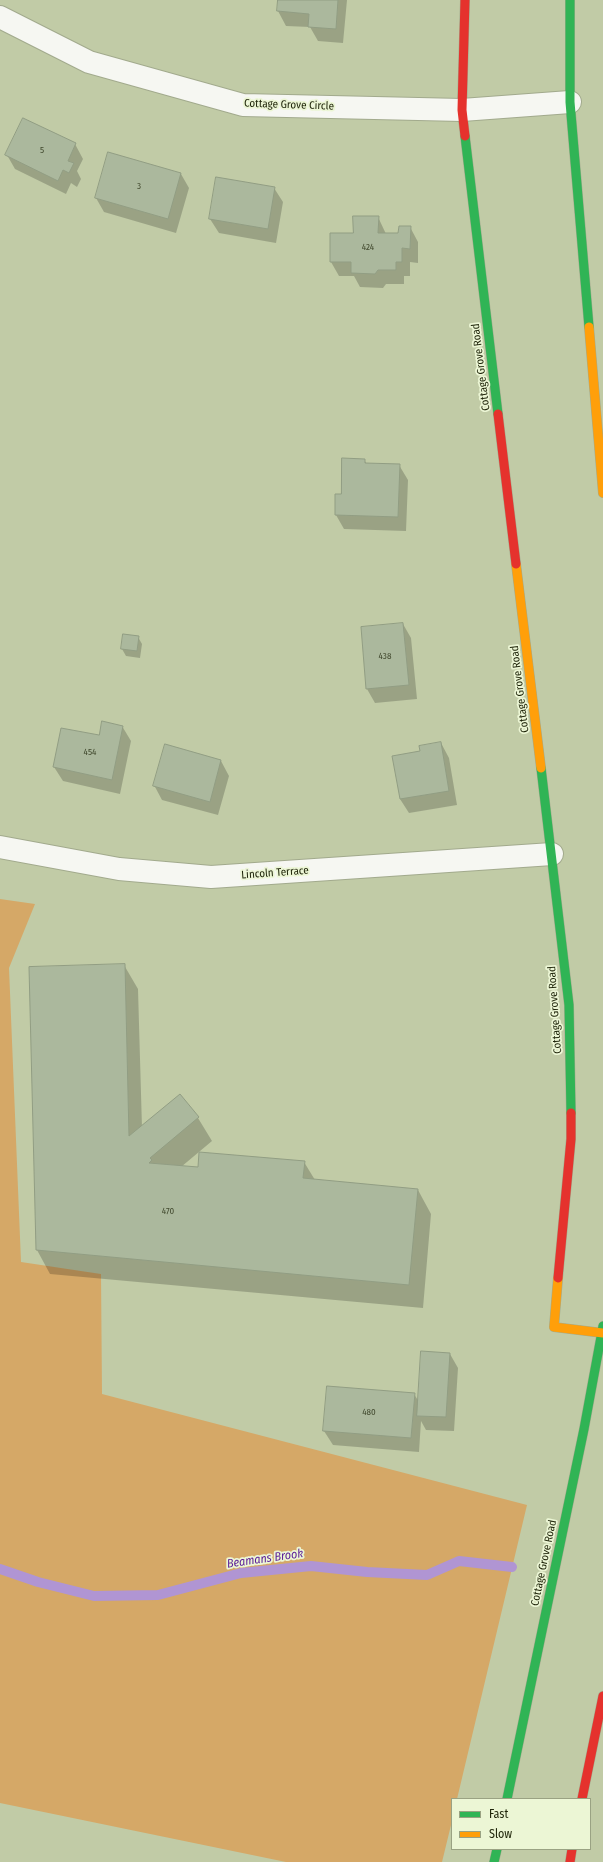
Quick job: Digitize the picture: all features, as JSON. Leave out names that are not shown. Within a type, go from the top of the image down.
[{"type":"street","name":"Cottage Grove Road","points":[[465,0],[462,110],[569,1005],[571,1139],[554,1327],[603,1330],[507,1798]]},
{"type":"street","points":[[570,0],[570,102],[603,493]]},
{"type":"street","name":"Cottage Grove Circle","points":[[0,17],[89,62],[243,105],[462,110],[570,102]]},
{"type":"street","name":"Lincoln Terrace","points":[[0,847],[119,869],[211,877],[552,854]]},
{"type":"street","points":[[582,1798],[603,1696]]},
{"type":"street","points":[[494,1862],[497,1850]]},
{"type":"street","points":[[570,1862],[572,1850]]},
{"type":"shaded area","points":[[0,899],[35,904],[9,968],[21,1262],[101,1274],[102,1394],[527,1505],[457,1798],[451,1798],[451,1825],[442,1862],[286,1862],[0,1803]]},
{"type":"building","points":[[278,0],[338,0],[336,29],[308,27],[309,14],[277,11]]},
{"type":"building","points":[[23,118],[76,143],[68,161],[74,163],[69,173],[63,170],[58,181],[5,155]]},
{"type":"building","points":[[108,152],[181,173],[168,219],[95,198]]},
{"type":"building","points":[[216,177],[275,187],[268,229],[209,219]]},
{"type":"building","points":[[353,216],[379,216],[378,233],[398,233],[399,226],[411,226],[410,249],[402,248],[402,262],[396,262],[396,270],[378,270],[375,274],[351,273],[351,262],[330,262],[330,233],[353,233]]},
{"type":"building","points":[[342,458],[365,459],[365,463],[400,464],[398,517],[335,515],[335,494],[341,494]]},
{"type":"building","points":[[403,623],[409,685],[366,689],[361,627]]},
{"type":"building","points":[[123,634],[139,636],[137,651],[121,649]]},
{"type":"building","points":[[102,721],[123,726],[112,780],[53,767],[61,728],[99,735]]},
{"type":"building","points":[[441,742],[449,791],[400,799],[392,756],[420,751],[419,746]]},
{"type":"building","points":[[165,744],[221,760],[210,802],[153,786]]},
{"type":"building","points":[[125,964],[129,1136],[180,1094],[199,1117],[150,1158],[152,1160],[149,1163],[198,1167],[199,1152],[305,1161],[303,1178],[418,1189],[409,1285],[36,1250],[29,967]]},
{"type":"building","points":[[421,1351],[450,1353],[446,1417],[417,1416]]},
{"type":"building","points":[[327,1386],[415,1393],[411,1438],[323,1431]]},
{"type":"waterway","name":"Beamans Brook","points":[[0,1569],[38,1582],[94,1596],[158,1595],[241,1573],[311,1566],[367,1572],[427,1575],[459,1561],[512,1567]]},
{"type":"traffic: fast","points":[[570,0],[570,102],[589,327]]},
{"type":"traffic: fast","points":[[465,136],[498,414]]},
{"type":"traffic: fast","points":[[541,768],[569,1005],[571,1113]]},
{"type":"traffic: fast","points":[[507,1798],[584,1429],[603,1326]]},
{"type":"traffic: fast","points":[[494,1862],[497,1850]]},
{"type":"traffic: slow","points":[[589,327],[603,493]]},
{"type":"traffic: slow","points":[[516,564],[541,768]]},
{"type":"traffic: slow","points":[[558,1278],[554,1327],[603,1333]]},
{"type":"traffic: jam","points":[[465,0],[462,110],[465,136]]},
{"type":"traffic: jam","points":[[498,414],[516,564]]},
{"type":"traffic: jam","points":[[558,1278],[571,1139],[571,1113]]},
{"type":"traffic: jam","points":[[582,1798],[603,1696]]},
{"type":"traffic: jam","points":[[570,1862],[572,1850]]}]
